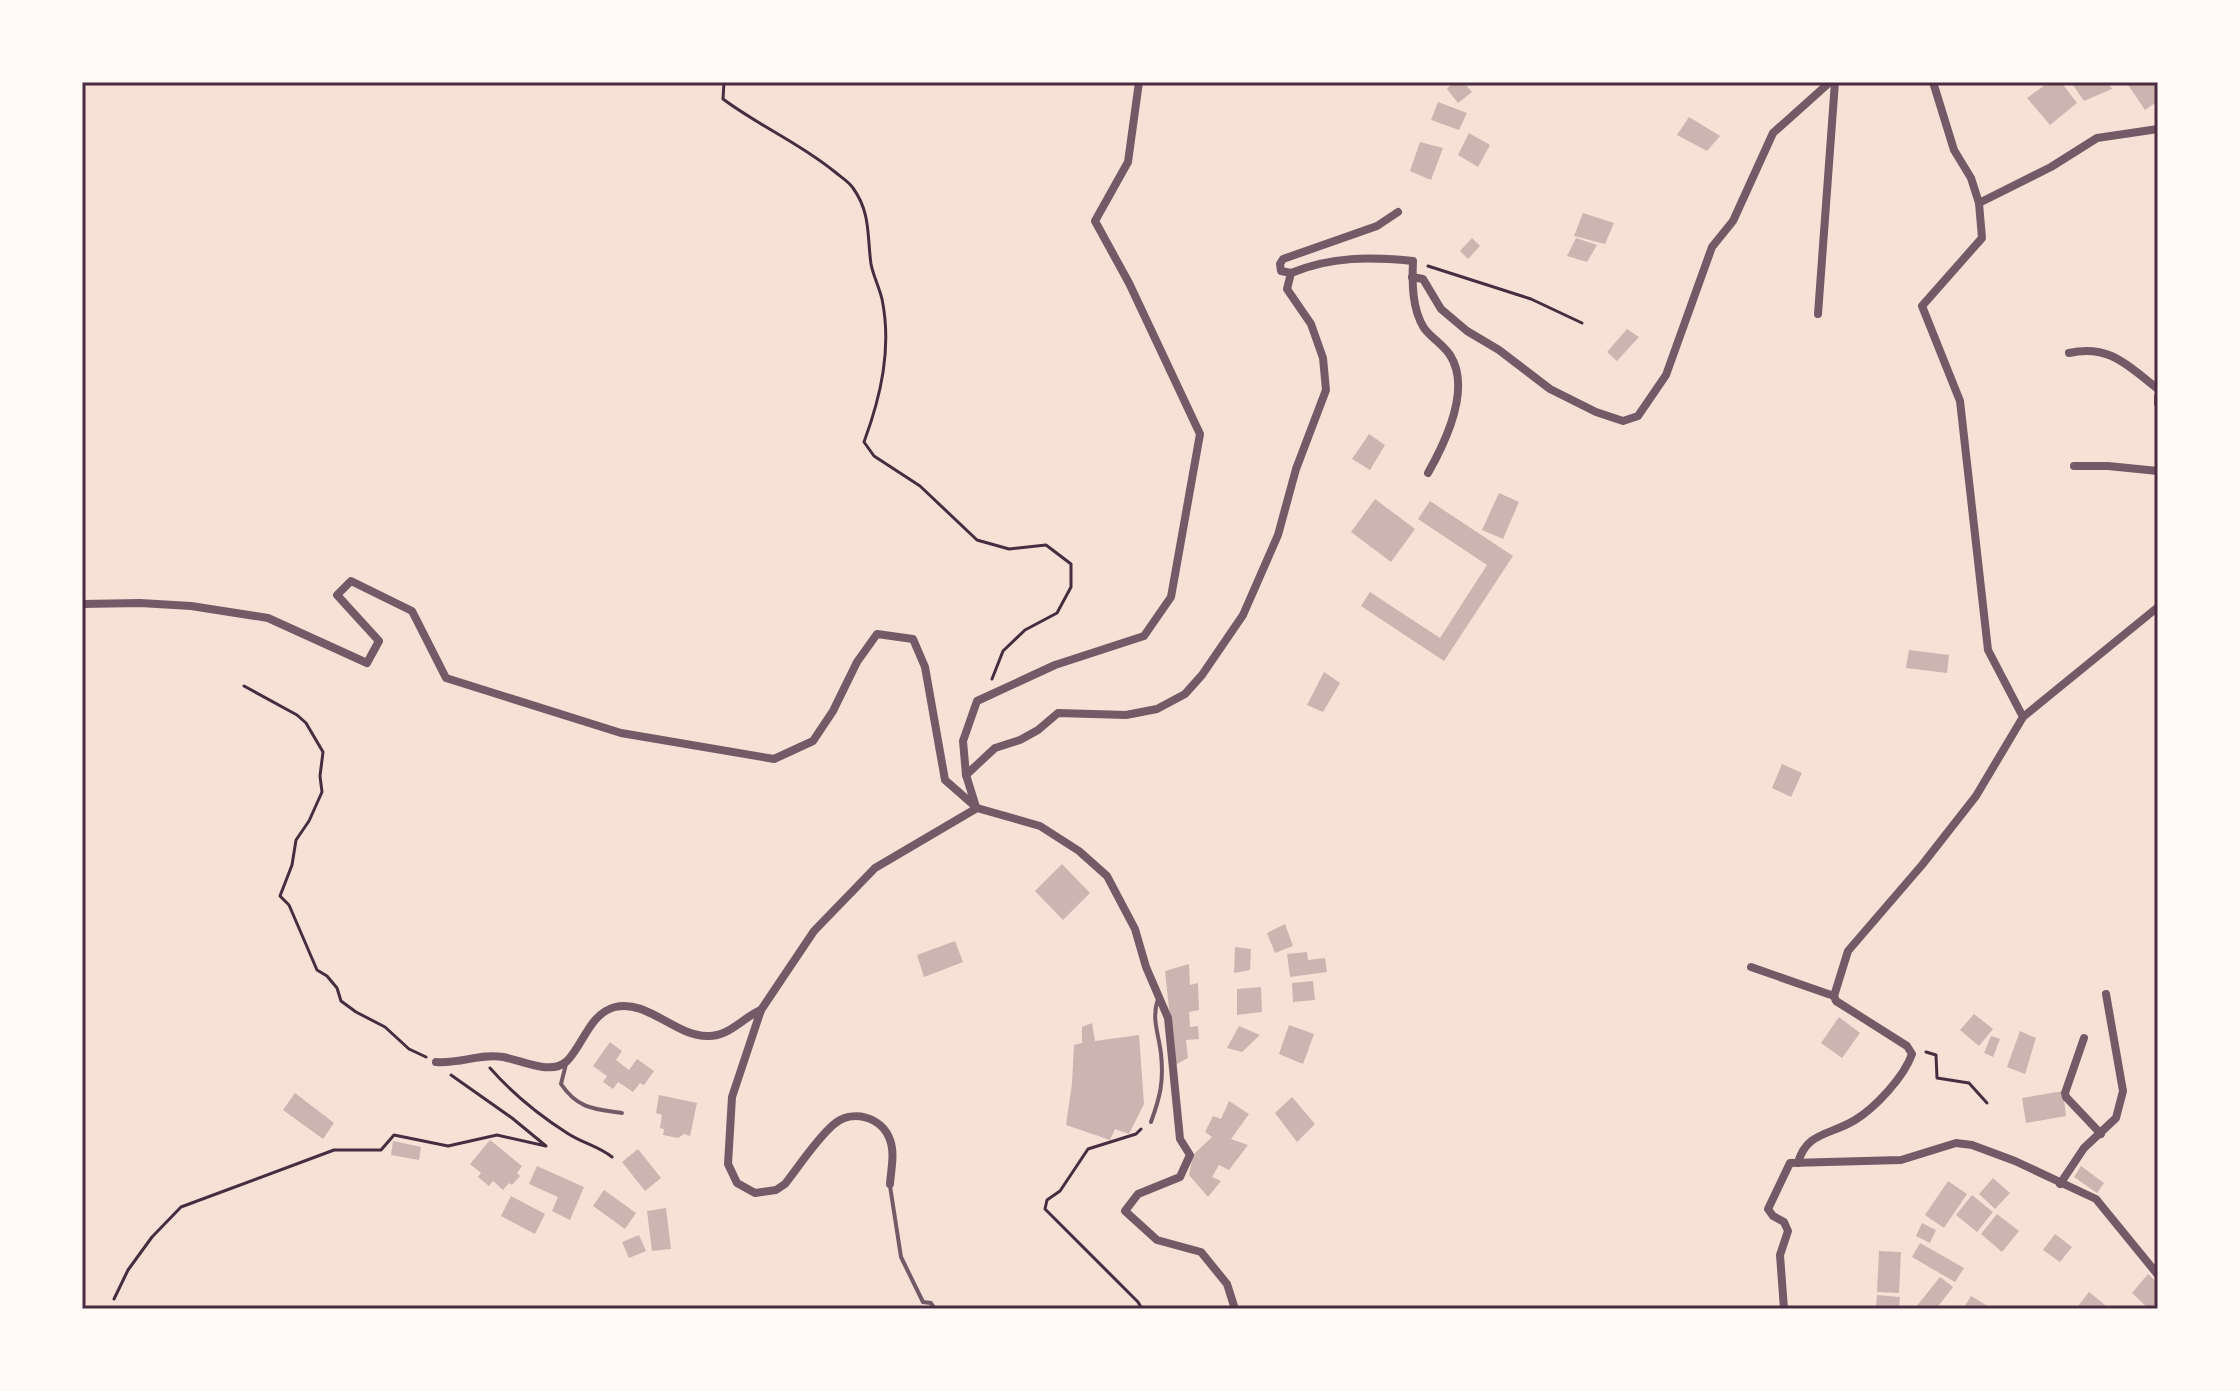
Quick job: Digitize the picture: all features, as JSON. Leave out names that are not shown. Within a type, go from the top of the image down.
[{"type":"street","points":[[977,808],[966,775],[963,741],[977,701],[1055,665],[1144,636],[1171,597],[1200,434],[1129,283],[1095,221],[1128,162],[1139,82]]},
{"type":"street","points":[[1412,277],[1423,279],[1441,309],[1467,331],[1499,350],[1550,389],[1596,412],[1623,421],[1638,416],[1666,375],[1712,247],[1733,221],[1773,133],[1832,82]]},
{"type":"street","points":[[1818,314],[1832,82]]},
{"type":"street","points":[[1933,82],[1950,139],[1971,178],[1979,203],[1982,238],[1922,306],[1960,401],[1988,650],[2023,717]]},
{"type":"street","points":[[1979,203],[2051,167],[2097,138],[2158,129]]},
{"type":"street","points":[[1398,212],[1377,226],[1283,259],[1280,264],[1281,271],[1291,273],[1328,261],[1351,258],[1413,261],[1415,309],[1425,329],[1443,346],[1455,368],[1457,395],[1454,417],[1444,445],[1428,473]]},
{"type":"street","points":[[966,775],[995,748],[1020,740],[1058,713],[1126,715],[1157,709],[1185,694],[1202,675],[1243,615],[1278,535],[1296,469],[1326,390],[1323,358],[1311,324],[1287,289],[1291,273]]},
{"type":"street","points":[[2069,353],[2088,349],[2103,352],[2121,361],[2158,389]]},
{"type":"street","points":[[2158,397],[2158,404]]},
{"type":"street","points":[[2074,466],[2158,471]]},
{"type":"street","points":[[82,604],[191,606],[268,618],[367,663],[379,641],[337,595],[351,581],[412,611],[446,678],[621,733],[774,759],[813,741],[833,711],[857,662],[877,634],[913,639],[925,667],[945,780],[977,808],[1040,826],[1079,851],[1107,876],[1135,929],[1146,967],[1168,1018],[1170,1063],[1180,1139],[1190,1155],[1180,1177],[1138,1194],[1125,1211],[1157,1240],[1201,1252],[1227,1284],[1235,1309]]},
{"type":"street","points":[[1798,1163],[1801,1151],[1817,1135],[1831,1132],[1857,1119],[1894,1084],[1907,1069],[1912,1054],[1907,1046],[1836,1001],[1834,996],[1848,951],[1976,796],[2023,717],[2158,607]]},
{"type":"street","points":[[890,1184],[890,1139],[876,1121],[853,1116],[833,1125],[785,1184],[776,1190],[755,1193],[737,1183],[728,1164],[732,1097],[761,1010],[814,931],[875,868],[977,808]]},
{"type":"street","points":[[1751,967],[1834,996]]},
{"type":"street","points":[[2060,1184],[2084,1148],[2116,1118],[2123,1091],[2106,994]]},
{"type":"street","points":[[436,1062],[456,1064],[491,1055],[547,1068],[566,1062],[603,1012],[617,1007],[630,1006],[676,1028],[707,1037],[732,1030],[749,1014],[761,1010]]},
{"type":"street","points":[[2084,1038],[2065,1093],[2101,1134]]},
{"type":"street","points":[[1784,1309],[1780,1255],[1788,1231],[1784,1222],[1768,1209],[1790,1163],[1901,1160],[1956,1143],[1972,1145],[2015,1161],[2096,1199],[2158,1275]]},
{"type":"lane","points":[[1151,1122],[1162,1092],[1161,1053],[1154,1009],[1159,997]]},
{"type":"lane","points":[[566,1062],[561,1084],[571,1099],[589,1109],[622,1113]]},
{"type":"lane","points":[[890,1184],[901,1257],[923,1302],[931,1303],[935,1309]]},
{"type":"path","points":[[724,82],[723,99],[746,116],[785,136],[853,187],[869,220],[871,264],[882,300],[885,343],[884,379],[864,442],[874,456],[920,486],[977,540],[1009,549],[1046,545],[1071,564],[1071,587],[1057,613],[1025,630],[1003,651],[987,696]]},
{"type":"path","points":[[1413,261],[1531,299],[1582,323]]},
{"type":"path","points":[[244,686],[297,715],[306,723],[323,752],[322,792],[296,840],[292,865],[280,896],[289,905],[317,970],[337,988],[341,1001],[385,1027],[409,1049],[436,1062]]},
{"type":"path","points":[[1907,1046],[1936,1055],[1937,1078],[1969,1083],[1987,1103]]},
{"type":"path","points":[[481,1058],[518,1097],[570,1135],[602,1148],[612,1157]]},
{"type":"path","points":[[114,1299],[128,1270],[152,1237],[181,1207],[324,1153],[334,1150],[381,1150],[394,1135],[448,1146],[497,1135],[546,1146],[512,1118],[452,1077],[447,1063]]},
{"type":"path","points":[[1142,1309],[1045,1209],[1047,1200],[1060,1191],[1088,1149],[1136,1134],[1151,1122]]},
{"type":"building","points":[[1453,82],[1463,82],[1472,92],[1458,103],[1447,89]]},
{"type":"building","points":[[2049,82],[2061,82],[2077,103],[2050,125],[2027,98]]},
{"type":"building","points":[[2071,82],[2108,82],[2112,89],[2084,101]]},
{"type":"building","points":[[2126,82],[2158,82],[2158,101],[2145,110]]},
{"type":"building","points":[[1438,102],[1467,113],[1459,130],[1431,120]]},
{"type":"building","points":[[1689,117],[1720,136],[1707,151],[1677,135]]},
{"type":"building","points":[[1469,133],[1490,145],[1478,167],[1458,155]]},
{"type":"building","points":[[1420,142],[1443,148],[1431,180],[1410,171]]},
{"type":"building","points":[[1583,213],[1614,223],[1605,244],[1574,236]]},
{"type":"building","points":[[1472,238],[1480,246],[1468,259],[1460,251]]},
{"type":"building","points":[[1576,238],[1597,245],[1587,262],[1567,256]]},
{"type":"building","points":[[1627,329],[1639,337],[1617,361],[1607,352]]},
{"type":"building","points":[[1369,434],[1385,445],[1370,470],[1352,459]]},
{"type":"building","points":[[1499,493],[1519,502],[1503,539],[1482,530]]},
{"type":"building","points":[[1375,499],[1415,529],[1391,562],[1351,532]]},
{"type":"building","points":[[1430,501],[1513,556],[1444,661],[1361,606],[1370,592],[1440,638],[1487,565],[1418,519]]},
{"type":"building","points":[[1909,650],[1949,655],[1947,673],[1906,668]]},
{"type":"building","points":[[1324,672],[1340,683],[1323,712],[1307,705]]},
{"type":"building","points":[[1782,764],[1802,773],[1791,797],[1772,788]]},
{"type":"building","points":[[1062,864],[1090,893],[1063,920],[1035,891]]},
{"type":"building","points":[[1285,924],[1293,946],[1275,953],[1267,933]]},
{"type":"building","points":[[955,941],[963,962],[924,977],[917,955]]},
{"type":"building","points":[[1235,947],[1251,949],[1250,970],[1234,973]]},
{"type":"building","points":[[1307,952],[1308,960],[1325,958],[1327,972],[1290,977],[1287,954]]},
{"type":"building","points":[[1189,964],[1190,985],[1198,983],[1199,1010],[1189,1012],[1190,1027],[1198,1026],[1199,1039],[1186,1040],[1188,1058],[1175,1065],[1165,971]]},
{"type":"building","points":[[1313,981],[1315,1000],[1293,1002],[1292,983]]},
{"type":"building","points":[[1261,987],[1262,1012],[1237,1015],[1237,989]]},
{"type":"building","points":[[1974,1014],[1993,1029],[1979,1046],[1960,1030]]},
{"type":"building","points":[[1839,1017],[1860,1033],[1842,1058],[1821,1043]]},
{"type":"building","points":[[1092,1023],[1095,1041],[1139,1035],[1144,1104],[1129,1134],[1115,1129],[1110,1140],[1066,1125],[1074,1045],[1082,1043],[1082,1027]]},
{"type":"building","points":[[1289,1025],[1314,1034],[1303,1064],[1279,1054]]},
{"type":"building","points":[[1239,1026],[1260,1035],[1242,1052],[1227,1048]]},
{"type":"building","points":[[2020,1031],[2036,1038],[2025,1074],[2007,1067]]},
{"type":"building","points":[[1991,1036],[2000,1039],[1993,1057],[1984,1053]]},
{"type":"building","points":[[610,1042],[622,1051],[616,1060],[629,1070],[637,1059],[654,1071],[644,1085],[640,1083],[633,1092],[618,1082],[613,1089],[603,1082],[607,1076],[593,1066]]},
{"type":"building","points":[[2063,1091],[2066,1116],[2026,1123],[2022,1098]]},
{"type":"building","points":[[295,1093],[334,1123],[323,1139],[283,1110]]},
{"type":"building","points":[[659,1095],[697,1103],[690,1136],[684,1134],[678,1138],[663,1135],[664,1129],[660,1128],[662,1115],[656,1113]]},
{"type":"building","points":[[1292,1097],[1315,1124],[1297,1142],[1275,1113]]},
{"type":"building","points":[[1229,1101],[1249,1114],[1231,1139],[1248,1145],[1229,1170],[1219,1165],[1212,1177],[1221,1181],[1208,1197],[1189,1175],[1193,1155],[1212,1137],[1205,1132],[1213,1116],[1221,1119]]},
{"type":"building","points":[[490,1140],[522,1166],[517,1173],[520,1176],[503,1190],[493,1181],[489,1186],[478,1177],[481,1173],[470,1164]]},
{"type":"building","points":[[393,1141],[421,1147],[419,1160],[391,1155]]},
{"type":"building","points":[[638,1149],[661,1178],[645,1191],[622,1162]]},
{"type":"building","points":[[537,1166],[584,1187],[570,1220],[552,1211],[558,1197],[529,1184]]},
{"type":"building","points":[[2081,1166],[2104,1183],[2097,1193],[2074,1177]]},
{"type":"building","points":[[1993,1178],[2010,1193],[1995,1209],[1979,1194]]},
{"type":"building","points":[[1948,1181],[1967,1194],[1944,1228],[1925,1215]]},
{"type":"building","points":[[604,1190],[636,1213],[625,1229],[593,1206]]},
{"type":"building","points":[[1972,1195],[1993,1212],[1977,1232],[1956,1215]]},
{"type":"building","points":[[511,1196],[545,1214],[535,1234],[501,1216]]},
{"type":"building","points":[[666,1208],[671,1249],[652,1251],[647,1211]]},
{"type":"building","points":[[1997,1214],[2019,1231],[2002,1252],[1981,1234]]},
{"type":"building","points":[[1922,1223],[1936,1230],[1930,1243],[1916,1236]]},
{"type":"building","points":[[2055,1234],[2072,1247],[2060,1262],[2043,1250]]},
{"type":"building","points":[[639,1235],[646,1251],[629,1258],[622,1242]]},
{"type":"building","points":[[1920,1243],[1964,1268],[1955,1282],[1912,1257]]},
{"type":"building","points":[[1879,1251],[1901,1252],[1899,1293],[1877,1292]]},
{"type":"building","points":[[2148,1274],[2158,1283],[2158,1304],[2154,1309],[2149,1309],[2132,1293]]},
{"type":"building","points":[[1940,1277],[1953,1287],[1936,1309],[1916,1307]]},
{"type":"building","points":[[2089,1292],[2105,1305],[2102,1309],[2076,1309]]},
{"type":"building","points":[[1877,1295],[1900,1297],[1899,1309],[1876,1309]]},
{"type":"building","points":[[1971,1296],[1989,1307],[1988,1309],[1963,1309]]}]
